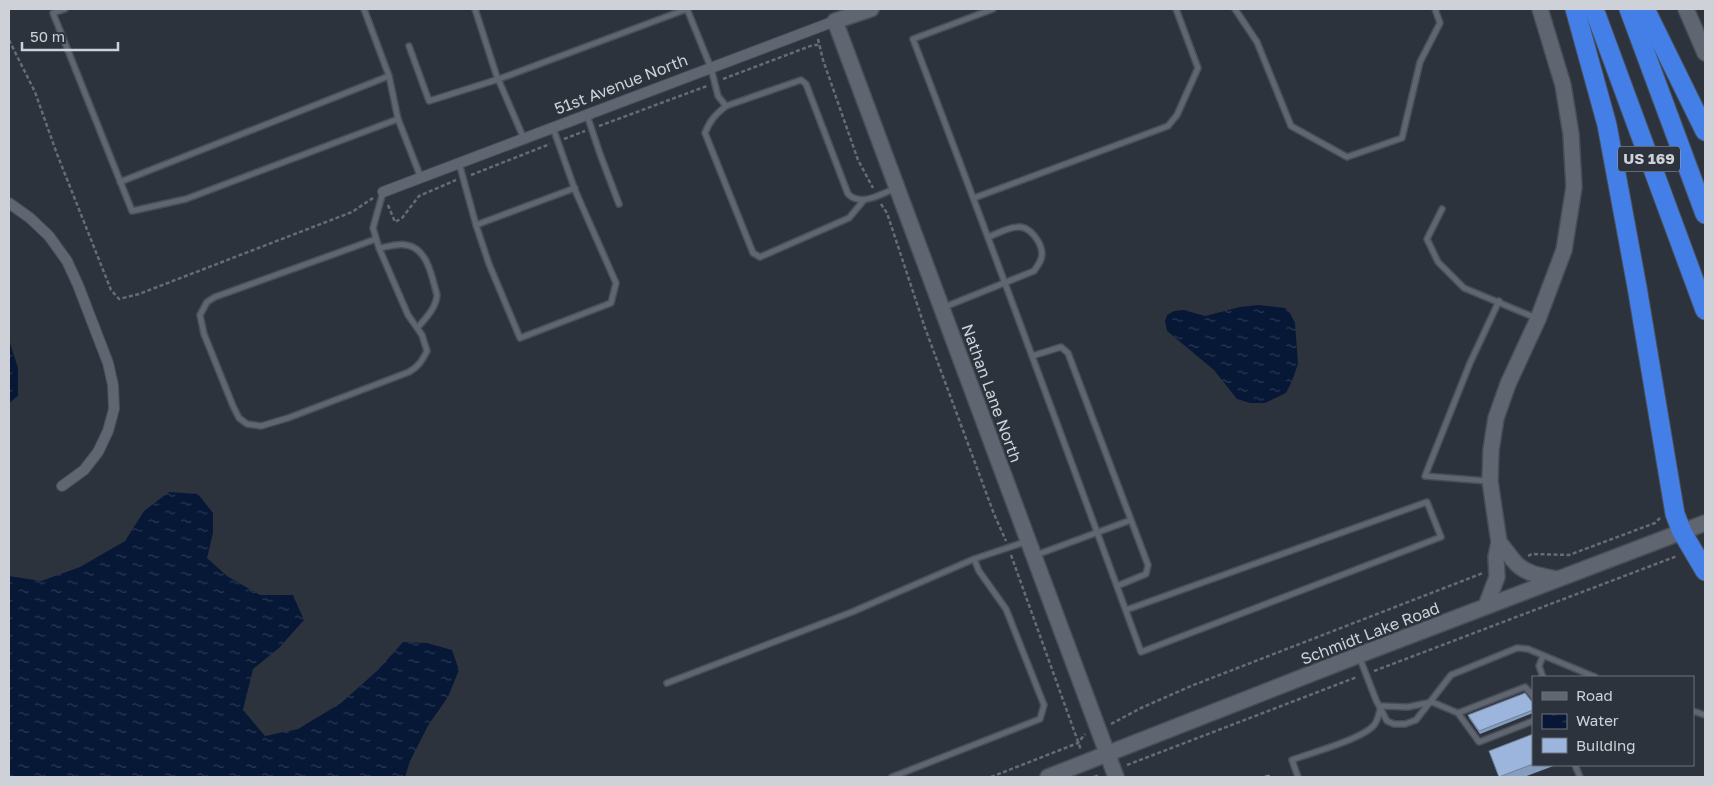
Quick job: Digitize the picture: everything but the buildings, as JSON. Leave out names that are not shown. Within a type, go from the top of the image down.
[{"type":"highway","points":[[1575,9],[1607,125],[1637,287],[1675,514],[1682,532],[1705,571]]},
{"type":"highway","name":"US 169","points":[[1594,9],[1705,310]]},
{"type":"highway","name":"US 169","points":[[1630,9],[1705,214]]},
{"type":"highway","points":[[1645,9],[1705,131]]},
{"type":"street","name":"51st Avenue North","points":[[383,192],[816,28],[871,9]]},
{"type":"street","points":[[1486,606],[1497,577],[1496,557],[1499,542],[1490,481],[1491,450],[1496,418],[1508,384],[1538,319],[1564,250],[1574,187],[1572,134],[1563,85],[1540,9]]},
{"type":"street","points":[[1686,9],[1705,53]]},
{"type":"street","name":"Nathan Lane North","points":[[835,21],[1114,774]]},
{"type":"street","points":[[9,203],[30,218],[48,236],[67,261],[108,363],[113,385],[114,409],[108,431],[98,452],[84,470],[62,486]]},
{"type":"street","name":"Schmidt Lake Road","points":[[1048,777],[1359,655],[1705,523]]},
{"type":"street","points":[[1499,542],[1514,561],[1525,570],[1557,579]]},
{"type":"lane","points":[[65,9],[53,13],[132,211],[186,199],[398,119]]},
{"type":"lane","points":[[364,9],[389,76],[398,119],[421,178]]},
{"type":"lane","points":[[475,9],[499,79],[524,139]]},
{"type":"lane","points":[[408,46],[429,101],[499,79],[687,9],[711,68],[718,96],[726,106]]},
{"type":"lane","points":[[994,9],[913,39],[974,198],[1141,652],[1441,537],[1427,502],[1126,610]]},
{"type":"lane","points":[[974,198],[1168,126],[1177,115],[1198,68],[1176,9]]},
{"type":"lane","points":[[1235,9],[1257,42],[1291,126],[1347,157],[1402,138],[1420,62],[1440,23],[1435,9]]},
{"type":"lane","points":[[120,182],[389,76]]},
{"type":"lane","points":[[864,200],[849,218],[834,226],[760,256],[753,253],[706,133],[708,124],[726,106],[801,80],[806,84],[848,194],[852,199],[864,200],[897,188]]},
{"type":"lane","points":[[587,115],[619,204]]},
{"type":"lane","points":[[459,163],[476,225],[520,338],[611,303],[616,283],[575,188],[553,128]]},
{"type":"lane","points":[[476,225],[575,188]]},
{"type":"lane","points":[[376,239],[215,297],[207,302],[200,315],[204,334],[233,406],[239,418],[247,424],[261,426],[288,418],[409,372],[416,368],[427,351],[422,335],[408,315],[376,239],[373,228],[383,192]]},
{"type":"lane","points":[[1442,209],[1427,238],[1438,262],[1464,288],[1499,301],[1538,319]]},
{"type":"lane","points":[[942,308],[1034,271],[1040,262],[1042,252],[1033,234],[1026,228],[1017,227],[988,237]]},
{"type":"lane","points":[[379,248],[404,244],[418,250],[426,260],[437,295],[430,313],[418,328]]},
{"type":"lane","points":[[1490,481],[1425,476],[1470,363],[1499,301]]},
{"type":"lane","points":[[1032,356],[1061,346],[1068,353],[1148,565],[1146,574],[1117,586]]},
{"type":"lane","points":[[667,683],[852,612],[974,559],[1009,549],[1031,548],[1098,534],[1131,520]]},
{"type":"lane","points":[[892,777],[1040,719],[1044,705],[1006,609],[979,571],[974,559]]},
{"type":"lane","points":[[1359,655],[1376,700],[1381,706],[1387,721],[1394,724],[1405,724],[1416,720],[1432,702],[1451,674],[1518,648],[1528,648],[1593,676]]},
{"type":"lane","points":[[1543,656],[1539,666],[1543,676]]},
{"type":"lane","points":[[1458,713],[1525,687],[1532,695]]},
{"type":"lane","points":[[1381,706],[1408,708],[1432,702],[1458,713],[1479,742],[1532,721]]},
{"type":"lane","points":[[1298,777],[1292,760],[1356,737],[1368,730],[1375,725],[1381,706]]},
{"type":"path","points":[[816,28],[823,60],[858,160],[887,214],[925,328],[994,514],[1004,534],[1078,744]]},
{"type":"path","points":[[1514,561],[1532,554],[1569,555],[1654,522],[1661,517]]},
{"type":"path","points":[[1094,777],[1114,774],[1366,674],[1677,556]]},
{"type":"path","points":[[992,777],[1078,744],[1083,735],[1117,722],[1141,708],[1191,686],[1467,578],[1497,569]]},
{"type":"water","points":[[1258,305],[1285,308],[1290,313],[1295,323],[1298,364],[1286,393],[1265,403],[1250,403],[1237,399],[1214,370],[1167,331],[1165,321],[1167,315],[1174,311],[1184,310],[1205,316],[1240,307]]},
{"type":"water","points":[[9,340],[18,368],[18,396],[9,403]]},
{"type":"water","points":[[169,492],[198,494],[213,513],[213,533],[207,558],[227,576],[260,595],[293,595],[304,620],[279,648],[253,669],[243,710],[265,736],[298,729],[341,703],[378,670],[403,642],[427,643],[452,650],[459,670],[448,697],[429,724],[410,761],[405,777],[9,777],[9,576],[41,581],[80,567],[125,541],[144,511]]}]
